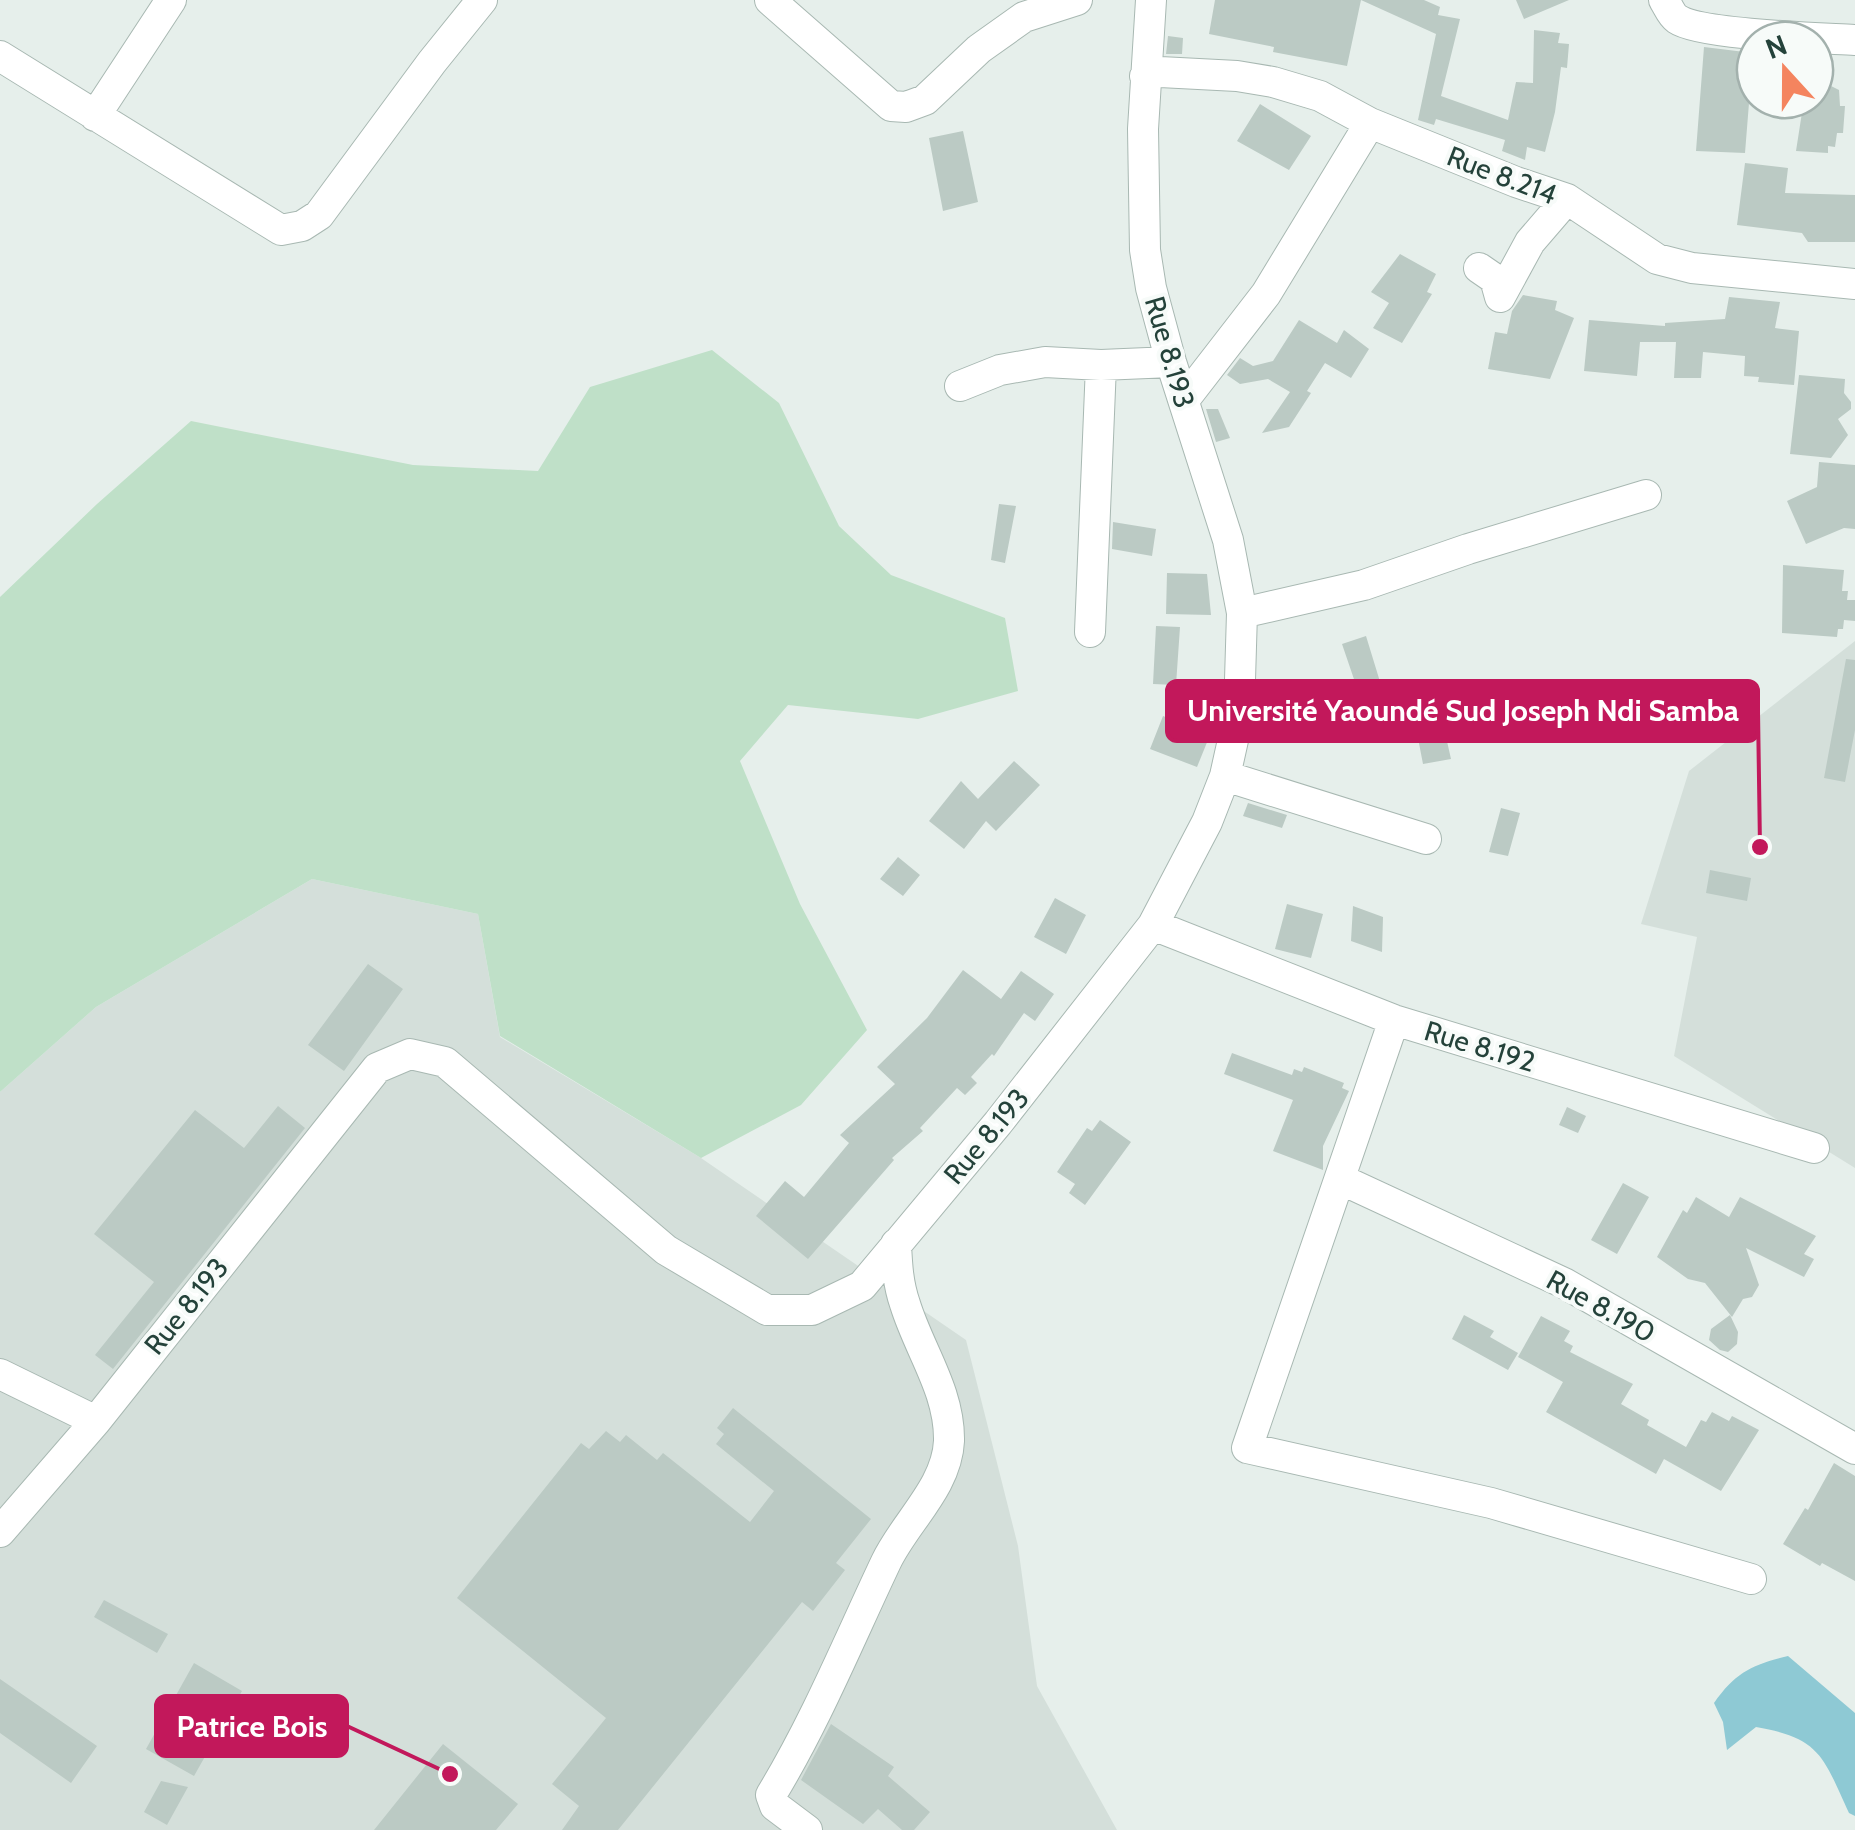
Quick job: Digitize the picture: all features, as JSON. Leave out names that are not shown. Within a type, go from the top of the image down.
[{"type":"street","points":[[95,116],[172,0]]},
{"type":"street","points":[[0,56],[281,230],[302,226],[319,215],[482,0]]},
{"type":"street","points":[[770,0],[891,106],[906,107],[925,100],[978,49],[1024,17],[1077,0]]},
{"type":"street","name":"Rue 8.193","points":[[0,1532],[96,1421],[377,1068],[410,1054],[444,1062],[666,1250],[767,1310],[812,1310],[862,1286],[998,1123],[1152,925],[1207,822],[1225,776],[1239,713],[1242,613],[1228,540],[1171,362],[1145,250],[1145,76],[1151,0]]},
{"type":"street","points":[[1664,0],[1674,18],[1688,24],[1751,34],[1855,40]]},
{"type":"street","name":"Rue 8.214","points":[[1145,76],[1160,72],[1203,73],[1273,82],[1320,96],[1370,123],[1516,182],[1568,198],[1657,259],[1692,268],[1855,284]]},
{"type":"street","points":[[1184,400],[1266,294],[1370,123]]},
{"type":"street","points":[[1479,268],[1495,280],[1500,297],[1530,242],[1568,198]]},
{"type":"street","points":[[960,386],[1000,370],[1046,362],[1171,362]]},
{"type":"street","points":[[1090,632],[1101,365]]},
{"type":"street","points":[[1242,613],[1364,585],[1468,548],[1646,496]]},
{"type":"street","points":[[1225,776],[1426,839]]},
{"type":"street","name":"Rue 8.192","points":[[1152,925],[1394,1020],[1814,1148]]},
{"type":"street","points":[[1394,1020],[1247,1448],[1491,1503],[1751,1579]]},
{"type":"street","name":"Rue 8.190","points":[[1340,1179],[1564,1283],[1855,1449]]},
{"type":"street","points":[[806,1830],[775,1806],[771,1794],[849,1645],[887,1560],[927,1500],[949,1444],[947,1416],[932,1364],[905,1304],[897,1273],[896,1244]]},
{"type":"street","points":[[0,1374],[96,1421]]},
{"type":"shaded area","points":[[1855,641],[1855,1168],[1674,1056],[1697,937],[1641,924],[1689,771]]},
{"type":"shaded area","points":[[312,879],[478,914],[500,1037],[701,1158],[966,1340],[1018,1546],[1037,1686],[1117,1830],[0,1830],[0,1092],[96,1007]]},
{"type":"green space","points":[[712,350],[779,403],[839,526],[891,575],[1005,618],[1018,691],[918,719],[788,705],[740,761],[800,904],[867,1030],[801,1105],[701,1158],[500,1036],[478,914],[312,879],[96,1007],[0,1092],[0,597],[191,421],[413,465],[538,471],[590,387]]},
{"type":"water","points":[[1788,1656],[1855,1713],[1855,1816],[1849,1813],[1817,1753],[1794,1737],[1756,1727],[1727,1750],[1723,1722],[1714,1703],[1746,1671]]},
{"type":"building","points":[[1215,0],[1361,0],[1347,66],[1273,52],[1274,47],[1209,34]]},
{"type":"building","points":[[1361,0],[1424,0],[1440,7],[1438,15],[1460,19],[1441,96],[1508,120],[1516,82],[1533,83],[1534,30],[1560,33],[1558,43],[1569,44],[1567,68],[1561,67],[1545,152],[1527,147],[1525,160],[1502,151],[1505,140],[1436,119],[1434,125],[1418,120],[1436,34]]},
{"type":"building","points":[[1516,0],[1569,0],[1524,19]]},
{"type":"building","points":[[1168,36],[1183,38],[1182,54],[1166,54]]},
{"type":"building","points":[[1704,47],[1735,51],[1735,120],[1748,120],[1745,153],[1696,151]]},
{"type":"building","points":[[1835,88],[1839,90],[1840,106],[1845,106],[1843,133],[1837,133],[1835,147],[1828,146],[1828,153],[1796,151],[1801,120],[1835,120]]},
{"type":"building","points":[[1260,104],[1311,136],[1289,170],[1237,141]]},
{"type":"building","points":[[963,131],[978,202],[943,211],[929,138]]},
{"type":"building","points":[[1745,163],[1788,168],[1785,193],[1855,195],[1855,242],[1808,242],[1802,233],[1737,225]]},
{"type":"building","points":[[1400,254],[1436,274],[1427,292],[1432,294],[1402,343],[1373,328],[1389,303],[1371,292]]},
{"type":"building","points":[[1523,295],[1557,301],[1555,310],[1574,318],[1550,379],[1488,369],[1495,332],[1507,334],[1512,311]]},
{"type":"building","points":[[1729,297],[1780,302],[1775,328],[1799,331],[1794,385],[1758,382],[1759,377],[1744,376],[1745,356],[1703,352],[1701,378],[1674,378],[1676,342],[1640,342],[1637,376],[1584,371],[1589,320],[1665,326],[1725,319]]},
{"type":"building","points":[[1299,320],[1337,343],[1344,330],[1369,349],[1351,378],[1325,363],[1289,427],[1262,433],[1290,392],[1268,379],[1240,384],[1227,375],[1240,358],[1253,366],[1273,361]]},
{"type":"building","points":[[1799,375],[1845,379],[1844,393],[1851,409],[1838,419],[1848,435],[1831,458],[1790,454]]},
{"type":"building","points":[[1206,409],[1218,409],[1230,438],[1216,442]]},
{"type":"building","points":[[1819,462],[1855,465],[1855,529],[1844,528],[1806,544],[1787,501],[1817,487]]},
{"type":"building","points":[[999,504],[1016,506],[1005,563],[991,560]]},
{"type":"building","points":[[1113,522],[1156,529],[1152,556],[1112,549]]},
{"type":"building","points":[[1783,565],[1844,570],[1842,591],[1848,591],[1847,600],[1855,600],[1855,621],[1844,620],[1837,637],[1782,633]]},
{"type":"building","points":[[1167,573],[1207,574],[1211,615],[1166,614]]},
{"type":"building","points":[[1156,626],[1180,627],[1176,685],[1153,684]]},
{"type":"building","points":[[1366,636],[1385,698],[1367,704],[1361,687],[1357,688],[1342,644]]},
{"type":"building","points":[[1846,659],[1855,660],[1855,730],[1845,782],[1824,778]]},
{"type":"building","points":[[1163,716],[1210,735],[1197,767],[1150,749]]},
{"type":"building","points":[[1444,728],[1451,759],[1423,764],[1417,733]]},
{"type":"building","points":[[1014,761],[1040,785],[996,831],[986,821],[964,849],[929,821],[961,781],[978,799]]},
{"type":"building","points":[[1248,803],[1287,815],[1282,828],[1243,816]]},
{"type":"building","points":[[1501,808],[1520,813],[1508,856],[1489,852]]},
{"type":"building","points":[[898,857],[920,875],[903,896],[880,879]]},
{"type":"building","points":[[1710,870],[1751,878],[1747,901],[1706,893]]},
{"type":"building","points":[[1055,898],[1086,915],[1066,954],[1034,937]]},
{"type":"building","points":[[1287,904],[1323,914],[1311,958],[1275,949]]},
{"type":"building","points":[[1353,906],[1383,917],[1382,952],[1351,941]]},
{"type":"building","points":[[368,964],[403,989],[344,1071],[308,1045]]},
{"type":"building","points":[[963,970],[1001,999],[1021,971],[1054,994],[1035,1021],[1024,1013],[994,1056],[971,1077],[977,1083],[965,1095],[957,1088],[920,1128],[923,1131],[892,1158],[808,1259],[756,1216],[785,1181],[804,1197],[849,1143],[840,1135],[895,1084],[877,1067],[927,1018]]},
{"type":"building","points":[[1232,1053],[1292,1075],[1294,1069],[1302,1072],[1304,1067],[1344,1083],[1342,1088],[1349,1091],[1323,1146],[1323,1170],[1273,1151],[1293,1100],[1224,1074]]},
{"type":"building","points":[[278,1106],[305,1128],[113,1369],[95,1355],[154,1282],[94,1234],[195,1110],[244,1148]]},
{"type":"building","points":[[1567,1107],[1586,1116],[1578,1133],[1559,1125]]},
{"type":"building","points":[[1100,1120],[1131,1142],[1085,1205],[1069,1193],[1075,1184],[1057,1172],[1087,1128],[1092,1131]]},
{"type":"building","points":[[1623,1183],[1649,1197],[1617,1254],[1591,1240]]},
{"type":"building","points":[[1696,1197],[1729,1217],[1740,1197],[1816,1236],[1804,1254],[1814,1259],[1804,1277],[1746,1248],[1759,1285],[1752,1297],[1743,1299],[1732,1317],[1705,1283],[1688,1279],[1657,1257],[1683,1210],[1687,1213]]},
{"type":"building","points":[[1464,1315],[1494,1331],[1490,1337],[1518,1353],[1508,1370],[1452,1339]]},
{"type":"building","points":[[1730,1315],[1738,1332],[1737,1344],[1728,1352],[1709,1340],[1711,1329]]},
{"type":"building","points":[[1541,1316],[1570,1331],[1564,1341],[1573,1346],[1570,1352],[1633,1384],[1621,1404],[1649,1420],[1647,1425],[1686,1447],[1701,1420],[1706,1422],[1712,1412],[1729,1421],[1732,1416],[1759,1430],[1721,1491],[1664,1459],[1656,1474],[1546,1412],[1563,1382],[1518,1357]]},
{"type":"building","points":[[733,1408],[871,1519],[836,1563],[845,1570],[813,1611],[802,1602],[618,1830],[562,1830],[579,1806],[552,1784],[606,1718],[457,1598],[581,1443],[589,1449],[606,1431],[620,1442],[626,1435],[657,1460],[663,1453],[750,1522],[774,1491],[716,1444],[724,1434],[717,1428]]},
{"type":"building","points":[[1834,1463],[1855,1476],[1855,1581],[1783,1544],[1805,1508],[1808,1510]]},
{"type":"building","points":[[104,1600],[168,1634],[157,1653],[94,1617]]},
{"type":"building","points":[[194,1663],[242,1691],[194,1776],[146,1749]]},
{"type":"building","points":[[0,1679],[97,1746],[71,1783],[0,1733]]},
{"type":"building","points":[[831,1724],[894,1767],[888,1776],[930,1812],[914,1830],[902,1830],[878,1809],[863,1824],[801,1780]]},
{"type":"building","points":[[443,1744],[518,1804],[496,1830],[374,1830]]},
{"type":"building","points":[[161,1781],[188,1787],[167,1825],[144,1812]]},
{"type":"place","name":"Université Yaoundé Sud Joseph Ndi Samba","points":[[1760,847]]},
{"type":"place","name":"Patrice Bois","points":[[450,1774]]}]
